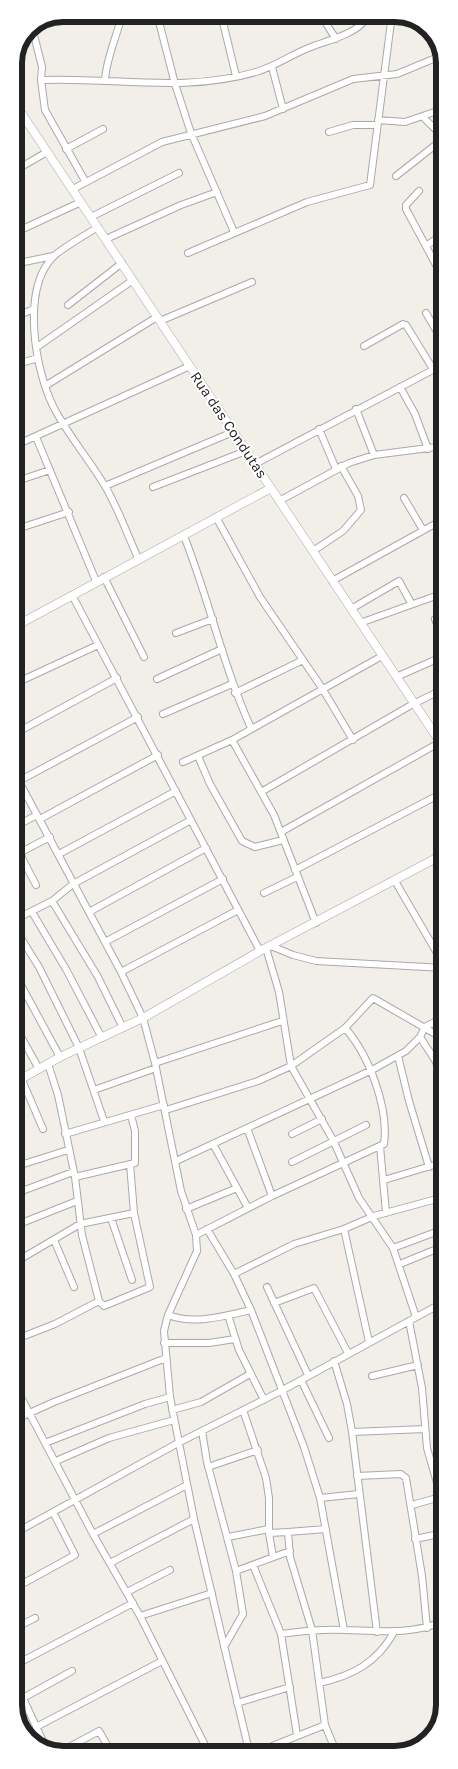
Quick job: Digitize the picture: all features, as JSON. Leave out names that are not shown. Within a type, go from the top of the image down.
[{"type":"street","points":[[104,81],[106,62],[116,40],[120,22]]},
{"type":"street","points":[[159,22],[175,84],[191,133],[234,232]]},
{"type":"street","points":[[223,22],[236,76]]},
{"type":"street","points":[[326,23],[336,39]]},
{"type":"street","points":[[41,80],[175,84],[236,76],[272,67],[294,54],[336,39],[363,23]]},
{"type":"street","points":[[188,253],[307,202],[370,185],[392,23]]},
{"type":"street","points":[[34,36],[42,67],[41,80],[45,110],[85,181]]},
{"type":"street","points":[[73,189],[162,142],[283,109],[353,79],[384,77],[397,74],[435,58]]},
{"type":"street","points":[[272,67],[283,109]]},
{"type":"street","points":[[329,132],[353,125],[378,122],[405,122],[436,112]]},
{"type":"street","name":"Rua das Condutas","points":[[22,114],[413,704],[436,735]]},
{"type":"street","points":[[422,117],[436,131]]},
{"type":"street","points":[[66,148],[103,129]]},
{"type":"street","points":[[396,176],[436,144]]},
{"type":"street","points":[[22,166],[47,152]]},
{"type":"street","points":[[91,217],[179,173]]},
{"type":"street","points":[[106,239],[181,205],[217,192]]},
{"type":"street","points":[[419,192],[406,207],[436,264]]},
{"type":"street","points":[[22,229],[81,202]]},
{"type":"street","points":[[22,262],[53,256],[98,227]]},
{"type":"street","points":[[426,246],[436,239]]},
{"type":"street","points":[[53,256],[39,285],[34,309],[38,358],[45,386],[64,424],[105,486],[138,558]]},
{"type":"street","points":[[68,305],[122,263]]},
{"type":"street","points":[[37,347],[133,280]]},
{"type":"street","points":[[45,386],[159,319],[252,282]]},
{"type":"street","points":[[22,314],[34,309]]},
{"type":"street","points":[[426,313],[436,329]]},
{"type":"street","points":[[364,346],[403,324],[406,325],[432,369]]},
{"type":"street","points":[[22,363],[38,358]]},
{"type":"street","points":[[22,443],[190,366]]},
{"type":"street","points":[[255,464],[356,408],[436,367]]},
{"type":"street","points":[[400,387],[415,414],[428,449]]},
{"type":"street","points":[[356,408],[374,455]]},
{"type":"street","points":[[313,551],[343,531],[361,510],[358,496],[339,468],[319,429]]},
{"type":"street","points":[[105,486],[234,432]]},
{"type":"street","points":[[36,437],[69,512],[96,581]]},
{"type":"street","points":[[280,501],[339,468],[374,455],[436,448]]},
{"type":"street","points":[[153,487],[246,451]]},
{"type":"street","points":[[22,479],[50,470]]},
{"type":"street","points":[[22,623],[138,558],[184,536],[271,488]]},
{"type":"street","points":[[404,498],[423,530]]},
{"type":"street","points":[[22,527],[69,512]]},
{"type":"street","points":[[216,517],[260,597],[322,688],[353,740]]},
{"type":"street","points":[[332,581],[436,523]]},
{"type":"street","points":[[184,536],[213,619],[235,693],[251,728]]},
{"type":"street","points":[[104,577],[144,657]]},
{"type":"street","points":[[351,609],[398,581],[411,603]]},
{"type":"street","points":[[72,595],[138,717],[238,910],[266,948],[279,992],[290,1066],[333,1140],[359,1198],[374,1216],[400,1264],[413,1319],[427,1448],[436,1476]]},
{"type":"street","points":[[360,623],[436,595]]},
{"type":"street","points":[[176,633],[213,619]]},
{"type":"street","points":[[22,680],[98,644]]},
{"type":"street","points":[[157,679],[222,649]]},
{"type":"street","points":[[183,762],[232,740],[382,656]]},
{"type":"street","points":[[235,693],[303,660]]},
{"type":"street","points":[[396,677],[436,660]]},
{"type":"street","points":[[22,730],[117,678]]},
{"type":"street","points":[[163,714],[232,684]]},
{"type":"street","points":[[261,792],[413,704],[436,693]]},
{"type":"street","points":[[22,779],[138,717]]},
{"type":"street","points":[[232,740],[281,832],[316,923]]},
{"type":"street","points":[[281,832],[436,746]]},
{"type":"street","points":[[22,824],[39,817],[158,755]]},
{"type":"street","points":[[198,756],[210,784],[242,841],[256,848],[283,840]]},
{"type":"street","points":[[22,786],[121,972],[143,1018],[156,1065],[186,1210],[196,1235],[196,1258],[168,1315],[164,1330],[170,1397],[194,1519],[249,1746]]},
{"type":"street","points":[[59,854],[176,791]]},
{"type":"street","points":[[264,893],[436,796]]},
{"type":"street","points":[[22,916],[52,901],[73,884],[191,820]]},
{"type":"street","points":[[22,851],[50,837]]},
{"type":"street","points":[[89,912],[206,848]]},
{"type":"street","points":[[22,858],[36,885]]},
{"type":"street","points":[[22,1079],[60,1057],[143,1018],[266,948],[436,858]]},
{"type":"street","points":[[105,942],[223,879]]},
{"type":"street","points":[[395,881],[436,952]]},
{"type":"street","points":[[52,901],[98,978],[123,1028]]},
{"type":"street","points":[[121,972],[238,910]]},
{"type":"street","points":[[32,912],[67,971],[102,1038]]},
{"type":"street","points":[[22,940],[39,967],[79,1048],[104,1122]]},
{"type":"street","points":[[266,948],[316,961],[436,964]]},
{"type":"street","points":[[22,987],[60,1057]]},
{"type":"street","points":[[65,1134],[249,1084],[290,1066],[345,1028],[373,998],[436,1034]]},
{"type":"street","points":[[94,1090],[156,1065],[282,1021]]},
{"type":"street","points":[[176,1161],[372,1070],[398,1056],[420,1037],[425,1027],[436,1021]]},
{"type":"street","points":[[196,1235],[272,1196],[385,1143],[382,1111],[372,1070],[355,1039],[345,1028]]},
{"type":"street","points":[[420,1037],[436,1062]]},
{"type":"street","points":[[22,1038],[39,1069]]},
{"type":"street","points":[[398,1056],[412,1114],[429,1167]]},
{"type":"street","points":[[48,1064],[56,1086],[74,1174],[80,1224],[99,1301],[104,1306],[150,1287],[134,1213],[130,1164]]},
{"type":"street","points":[[22,1089],[43,1130]]},
{"type":"street","points":[[22,1191],[74,1174],[130,1164],[135,1161],[134,1131],[130,1115]]},
{"type":"street","points":[[292,1134],[322,1119]]},
{"type":"street","points":[[292,1162],[366,1125]]},
{"type":"street","points":[[247,1128],[272,1196]]},
{"type":"street","points":[[213,1144],[248,1208]]},
{"type":"street","points":[[380,1146],[386,1213]]},
{"type":"street","points":[[22,1164],[68,1150]]},
{"type":"street","points":[[384,1180],[436,1165]]},
{"type":"street","points":[[186,1210],[238,1188]]},
{"type":"street","points":[[234,1274],[294,1244],[344,1229],[374,1216],[436,1199]]},
{"type":"street","points":[[22,1223],[77,1201]]},
{"type":"street","points":[[22,1258],[80,1224],[134,1213]]},
{"type":"street","points":[[111,1218],[132,1280]]},
{"type":"street","points":[[207,1229],[234,1274],[251,1310],[304,1447],[320,1498],[344,1630]]},
{"type":"street","points":[[344,1229],[369,1342]]},
{"type":"street","points":[[393,1248],[436,1233]]},
{"type":"street","points":[[54,1240],[74,1287]]},
{"type":"street","points":[[400,1264],[436,1249]]},
{"type":"street","points":[[267,1287],[308,1375]]},
{"type":"street","points":[[274,1303],[314,1288],[348,1353]]},
{"type":"street","points":[[22,1337],[55,1324],[99,1301]]},
{"type":"street","points":[[22,1528],[178,1443],[264,1400],[436,1306]]},
{"type":"street","points":[[168,1315],[186,1320],[251,1310]]},
{"type":"street","points":[[228,1315],[250,1374],[264,1400]]},
{"type":"street","points":[[164,1343],[209,1343],[235,1338]]},
{"type":"street","points":[[22,1416],[166,1358]]},
{"type":"street","points":[[334,1361],[347,1404],[352,1432],[377,1632]]},
{"type":"street","points":[[372,1376],[418,1365]]},
{"type":"street","points":[[172,1410],[201,1402],[250,1374]]},
{"type":"street","points":[[301,1380],[328,1438]]},
{"type":"street","points":[[45,1443],[145,1404],[170,1397]]},
{"type":"street","points":[[22,1399],[93,1534],[140,1616],[205,1746]]},
{"type":"street","points":[[243,1410],[258,1450],[269,1498],[268,1531],[272,1557]]},
{"type":"street","points":[[56,1461],[109,1438],[174,1420]]},
{"type":"street","points":[[352,1432],[425,1429]]},
{"type":"street","points":[[202,1431],[208,1467],[228,1537],[244,1614],[224,1647]]},
{"type":"street","points":[[208,1467],[258,1450]]},
{"type":"street","points":[[357,1476],[401,1474],[406,1478],[412,1506],[427,1628]]},
{"type":"street","points":[[93,1534],[187,1485]]},
{"type":"street","points":[[320,1498],[359,1494]]},
{"type":"street","points":[[412,1506],[436,1499]]},
{"type":"street","points":[[22,1580],[24,1583],[76,1554],[53,1512]]},
{"type":"street","points":[[110,1563],[194,1519]]},
{"type":"street","points":[[228,1537],[268,1531],[288,1532],[326,1529]]},
{"type":"street","points":[[288,1532],[290,1551],[312,1630],[325,1724],[334,1746]]},
{"type":"street","points":[[415,1539],[436,1535]]},
{"type":"street","points":[[236,1571],[290,1551]]},
{"type":"street","points":[[253,1565],[281,1634],[297,1735]]},
{"type":"street","points":[[127,1592],[170,1570]]},
{"type":"street","points":[[140,1616],[212,1593]]},
{"type":"street","points":[[22,1661],[133,1603]]},
{"type":"street","points":[[22,1625],[36,1618]]},
{"type":"street","points":[[281,1634],[312,1630],[394,1632],[427,1628],[436,1624]]},
{"type":"street","points":[[319,1683],[353,1674],[375,1656],[389,1641],[394,1632]]},
{"type":"street","points":[[36,1727],[162,1661]]},
{"type":"street","points":[[41,1740],[23,1698],[72,1671]]},
{"type":"street","points":[[237,1703],[290,1687]]},
{"type":"street","points":[[270,1746],[325,1724]]},
{"type":"street","points":[[71,1746],[99,1731],[108,1746]]}]
